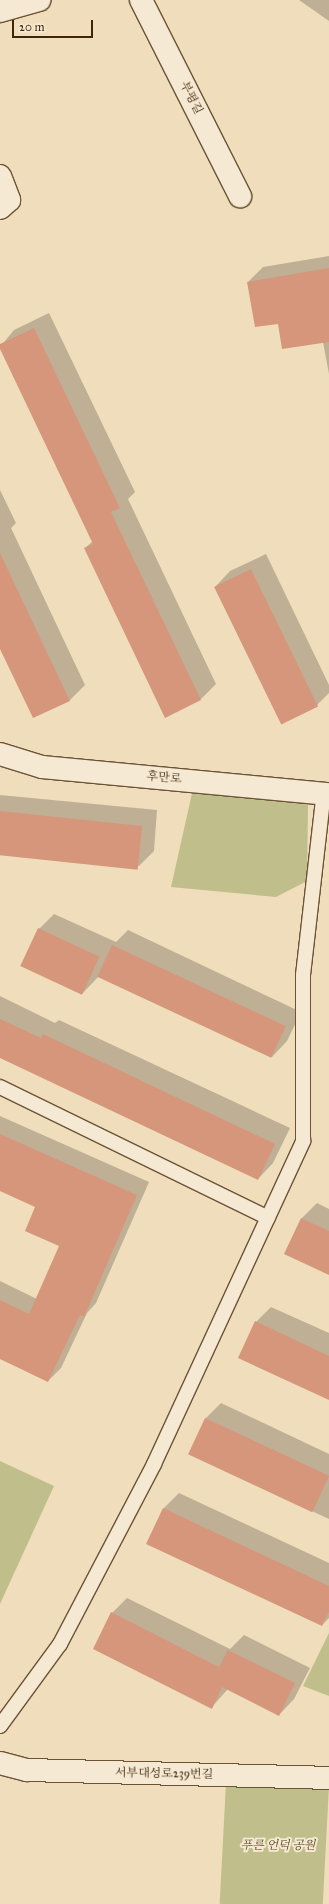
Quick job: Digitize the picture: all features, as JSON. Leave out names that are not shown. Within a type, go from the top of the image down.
[{"type":"street","points":[[0,11],[39,0]]},
{"type":"street","name":"부평길","points":[[142,0],[240,196]]},
{"type":"street","points":[[0,176],[10,200],[0,208]]},
{"type":"street","name":"후만로","points":[[0,754],[42,768],[326,793]]},
{"type":"street","name":"서부대성로239번길","points":[[0,1763],[27,1770],[329,1778]]},
{"type":"lane","points":[[0,1726],[64,1638],[154,1464],[303,1141],[303,975],[326,793]]},
{"type":"lane","points":[[0,1087],[268,1218]]},
{"type":"green space","points":[[193,789],[308,803],[307,881],[276,897],[171,887]]},
{"type":"green space","points":[[0,1461],[54,1486],[0,1604]]},
{"type":"green space","points":[[329,1633],[329,1696],[303,1686]]},
{"type":"green space","name":"푸른 언덕 공원","points":[[226,1783],[329,1788],[323,1904],[220,1904]]},
{"type":"building","points":[[329,268],[329,342],[282,349],[278,324],[255,327],[247,282]]},
{"type":"building","points":[[34,328],[120,508],[111,512],[201,700],[165,718],[84,548],[93,544],[0,349],[0,344]]},
{"type":"building","points":[[0,553],[70,701],[33,718],[0,649]]},
{"type":"building","points":[[251,569],[318,707],[281,724],[214,587]]},
{"type":"building","points":[[0,811],[142,826],[138,870],[0,855]]},
{"type":"building","points":[[38,928],[100,957],[82,995],[20,966]]},
{"type":"building","points":[[112,945],[286,1026],[271,1058],[97,977]]},
{"type":"building","points":[[0,1019],[41,1038],[43,1034],[275,1144],[258,1180],[0,1058]]},
{"type":"building","points":[[0,1134],[137,1195],[84,1317],[80,1315],[48,1382],[0,1359],[0,1300],[29,1314],[59,1246],[25,1231],[35,1207],[0,1191]]},
{"type":"building","points":[[301,1218],[329,1231],[329,1275],[284,1254]]},
{"type":"building","points":[[255,1321],[329,1356],[329,1400],[238,1358]]},
{"type":"building","points":[[205,1418],[329,1476],[312,1512],[188,1454]]},
{"type":"building","points":[[163,1508],[329,1586],[329,1612],[322,1626],[146,1544]]},
{"type":"building","points":[[111,1612],[219,1667],[228,1650],[295,1683],[279,1716],[222,1687],[212,1709],[93,1649]]}]
